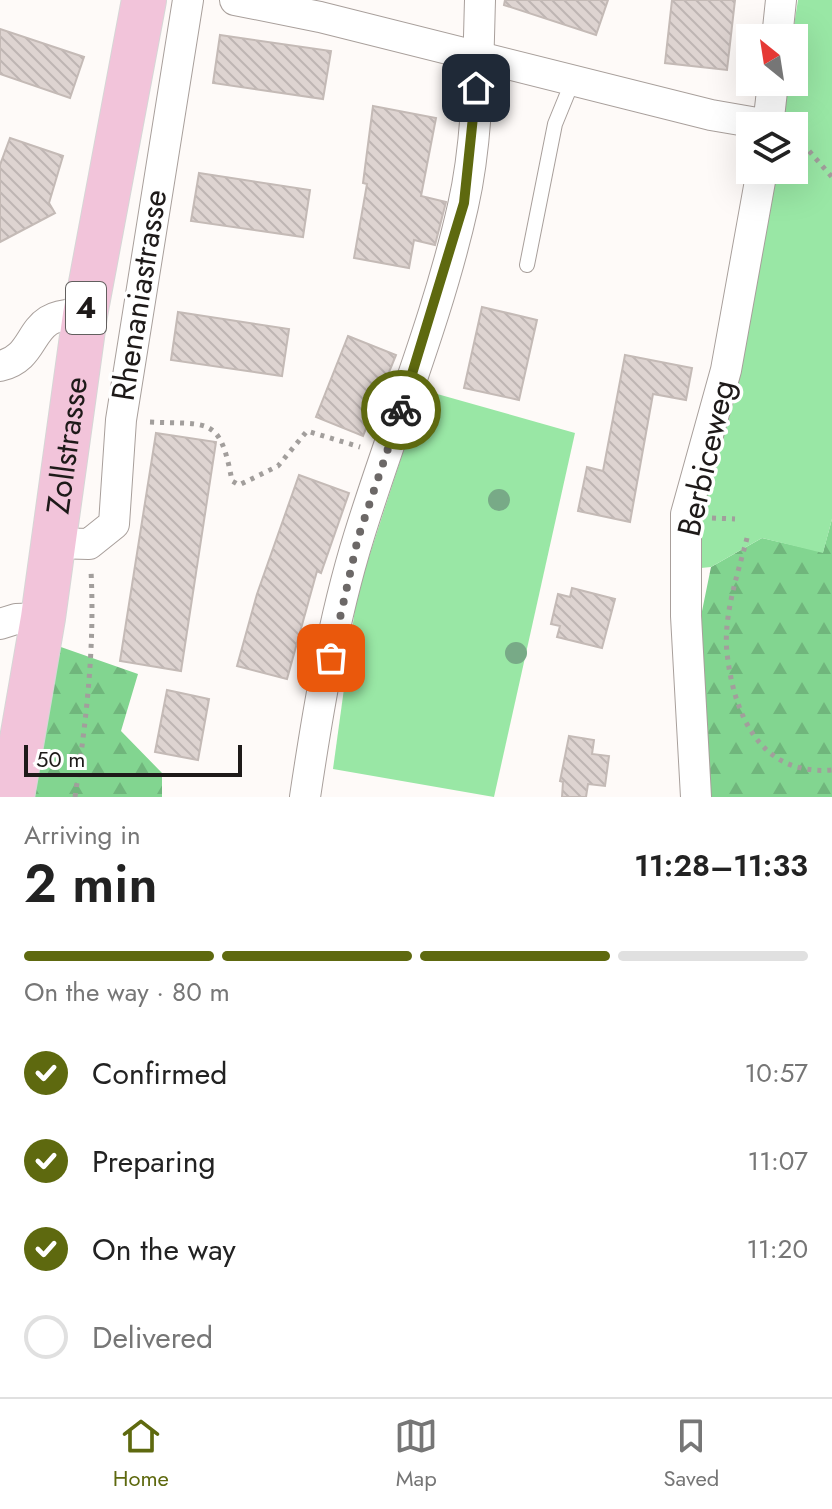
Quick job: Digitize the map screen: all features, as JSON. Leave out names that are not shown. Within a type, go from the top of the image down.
[{"type":"main road","name":"Zollstrasse","points":[[12,797],[43,618],[71,544],[85,315],[144,0]]},
{"type":"street","name":"Rhenaniastrasse","points":[[71,544],[114,524],[121,420],[188,0]]},
{"type":"street","points":[[235,0],[736,120]]},
{"type":"street","points":[[305,797],[317,717],[358,538],[387,455],[464,203],[479,56],[480,0]]},
{"type":"street","points":[[778,24],[781,0]]},
{"type":"street","name":"Berbiceweg","points":[[696,797],[685,601],[686,514],[726,370],[759,184]]},
{"type":"street","points":[[0,366],[26,349],[43,322],[63,313],[85,315]]},
{"type":"street","points":[[0,624],[16,619],[43,618]]},
{"type":"lane","points":[[527,265],[555,124],[573,80]]},
{"type":"path","points":[[808,150],[832,177]]},
{"type":"path","points":[[121,420],[208,425],[221,436],[232,481],[239,485],[278,466],[307,431],[387,455]]},
{"type":"path","points":[[747,538],[731,601],[727,651],[737,695],[765,753],[791,766],[832,770]]},
{"type":"path","points":[[71,544],[94,626],[91,691],[75,797]]},
{"type":"green space","points":[[798,0],[832,0],[832,519],[823,553],[762,538],[711,567],[691,569],[692,538],[771,184],[808,184],[808,112],[782,112],[784,96],[808,96],[808,24],[794,24]]},
{"type":"green space","points":[[423,390],[575,433],[494,797],[333,769],[357,594]]},
{"type":"green space","points":[[832,519],[832,797],[710,797],[701,616],[711,567],[762,538],[823,552]]},
{"type":"green space","points":[[58,646],[138,674],[121,731],[162,773],[162,797],[34,797]]},
{"type":"building","points":[[505,0],[608,0],[596,35],[504,5]]},
{"type":"building","points":[[672,0],[735,0],[727,70],[665,63]]},
{"type":"building","points":[[0,29],[84,57],[70,98],[0,74]]},
{"type":"building","points":[[220,35],[331,51],[323,99],[213,83]]},
{"type":"building","points":[[373,106],[436,118],[421,196],[446,202],[435,245],[414,240],[409,268],[354,258],[367,184],[363,183]]},
{"type":"building","points":[[10,138],[63,156],[49,203],[55,213],[0,242],[0,165]]},
{"type":"building","points":[[199,173],[310,190],[303,237],[191,221]]},
{"type":"building","points":[[482,307],[537,320],[519,400],[464,388]]},
{"type":"building","points":[[178,312],[289,329],[282,376],[171,360]]},
{"type":"building","points":[[348,336],[396,355],[363,436],[316,417]]},
{"type":"building","points":[[625,355],[692,368],[686,400],[653,394],[630,522],[578,511],[587,467],[603,471]]},
{"type":"building","points":[[156,433],[216,442],[181,671],[120,661]]},
{"type":"building","points":[[299,475],[349,493],[321,573],[317,571],[287,679],[237,666],[257,594]]},
{"type":"building","points":[[572,588],[615,599],[602,648],[557,637],[560,626],[551,624],[558,594],[570,597]]},
{"type":"building","points":[[167,690],[209,699],[198,760],[155,752]]},
{"type":"building","points":[[569,736],[594,740],[592,754],[609,756],[605,786],[588,784],[586,797],[562,797],[563,782],[560,781]]},
{"type":"way so far","points":[[331,658],[358,538],[401,410]]},
{"type":"route","points":[[401,410],[464,203],[476,88]]}]
